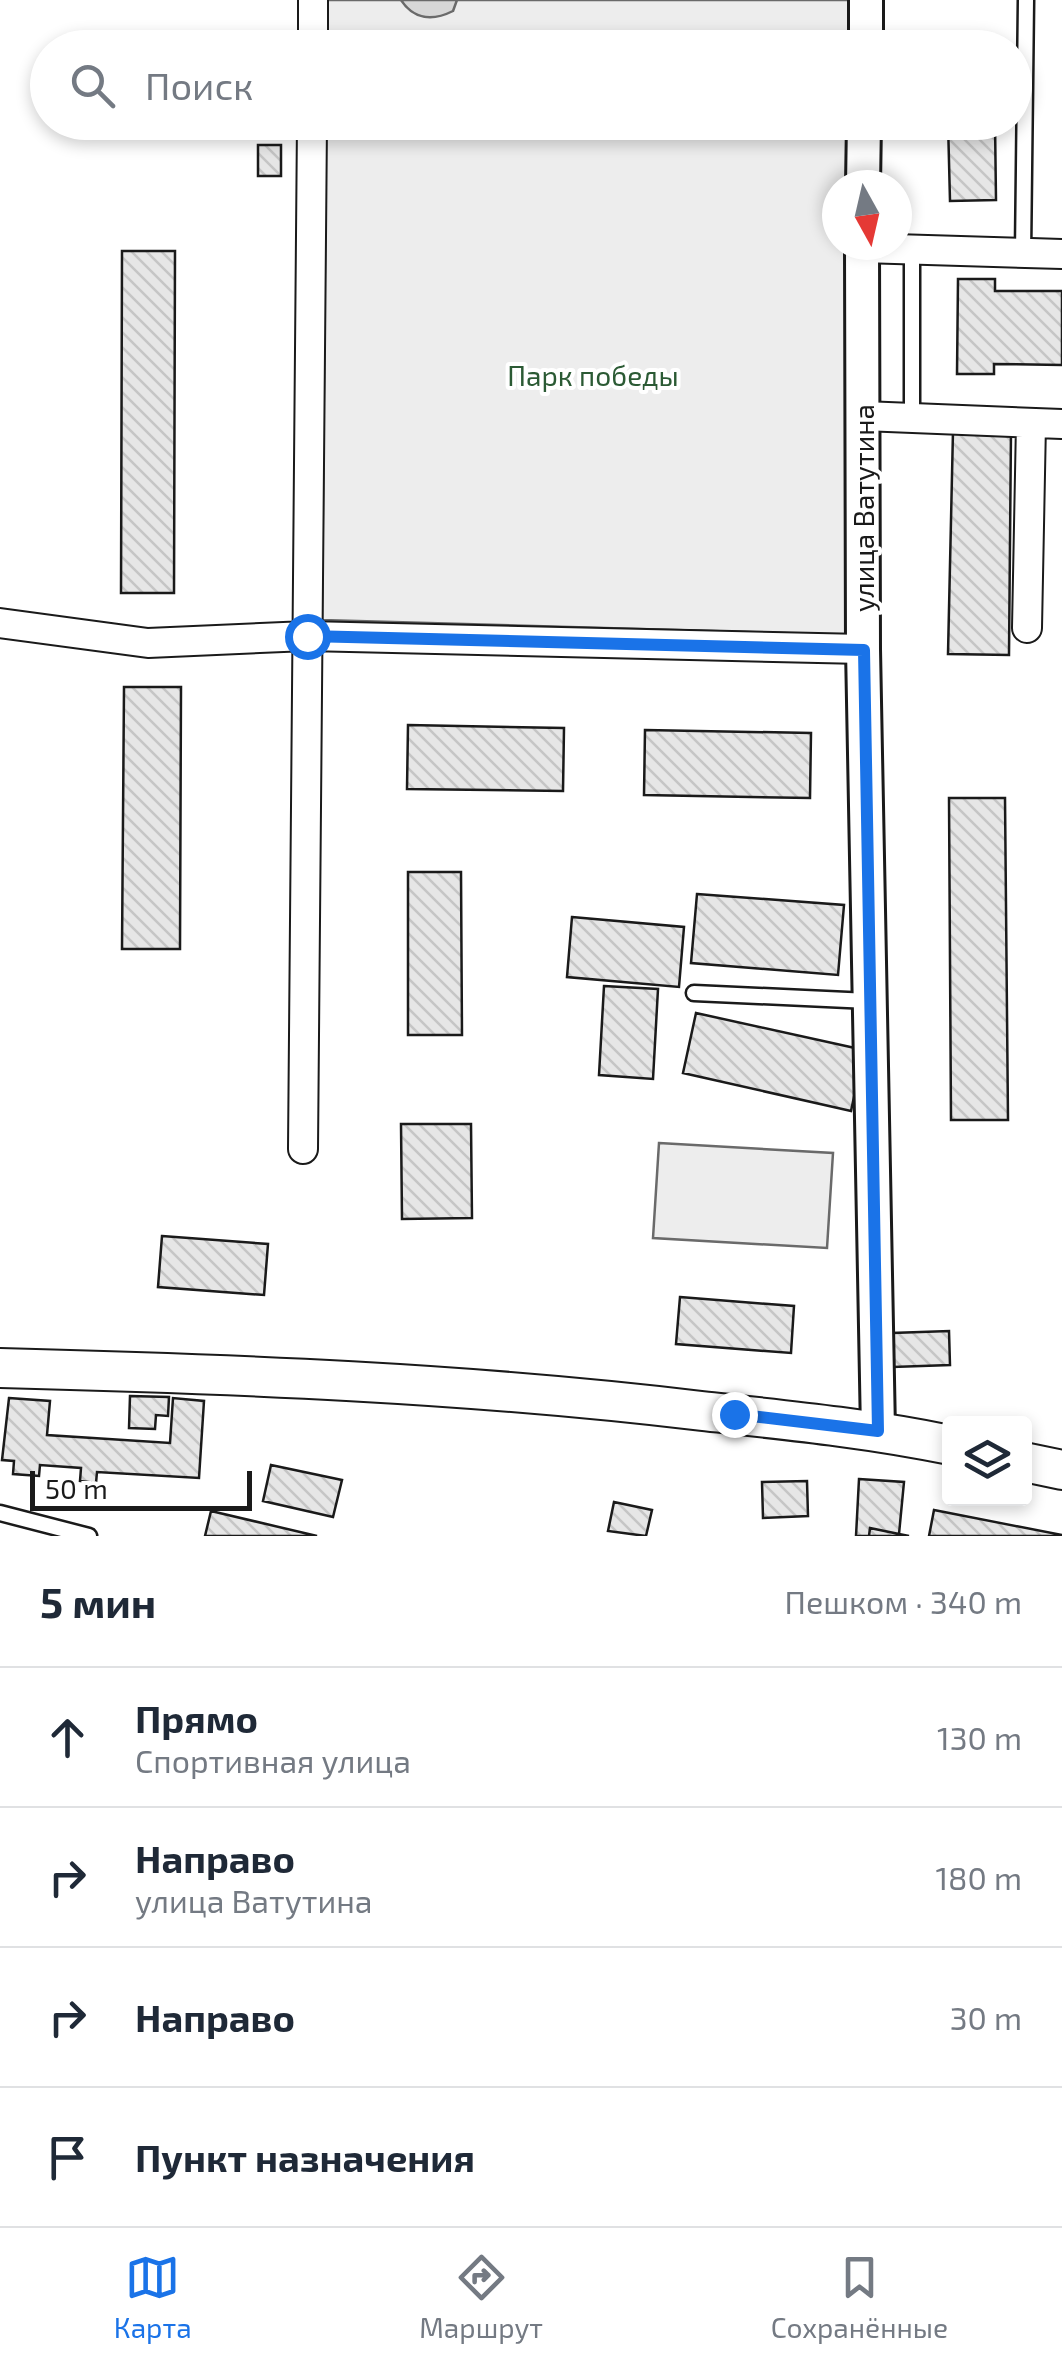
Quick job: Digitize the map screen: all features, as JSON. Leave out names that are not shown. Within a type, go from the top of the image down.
[{"type":"main road","points":[[0,1368],[247,1374],[556,1394],[878,1431],[942,1444]]},
{"type":"main road","points":[[1032,1464],[1062,1470]]},
{"type":"street","points":[[313,0],[313,30]]},
{"type":"street","points":[[866,0],[866,30]]},
{"type":"street","points":[[303,1149],[312,140]]},
{"type":"street","points":[[863,170],[864,140]]},
{"type":"street","points":[[912,250],[1062,254]]},
{"type":"street","name":"улица Ватутина","points":[[862,260],[864,650],[878,1431]]},
{"type":"street","points":[[863,416],[1062,424]]},
{"type":"street","points":[[1027,628],[1031,423]]},
{"type":"street","points":[[0,623],[148,643],[307,636],[864,650]]},
{"type":"lane","points":[[1026,0],[1026,30]]},
{"type":"lane","points":[[1023,253],[1024,140]]},
{"type":"lane","points":[[912,260],[912,418]]},
{"type":"lane","points":[[694,992],[869,1001]]},
{"type":"lane","points":[[0,1512],[89,1536]]},
{"type":"green space","points":[[327,0],[852,0],[852,30],[327,30]]},
{"type":"green space","name":"Парк победы","points":[[326,140],[853,140],[854,170],[822,170],[822,260],[855,260],[850,635],[322,620]]},
{"type":"green space","points":[[659,1143],[833,1153],[827,1248],[653,1238]]},
{"type":"shaded area","points":[[401,0],[457,0],[453,11],[431,17],[412,12]]},
{"type":"building","points":[[948,140],[995,140],[996,200],[950,201]]},
{"type":"building","points":[[258,145],[281,145],[281,176],[258,176]]},
{"type":"building","points":[[122,251],[175,251],[174,593],[121,593]]},
{"type":"building","points":[[958,279],[995,279],[995,291],[1062,291],[1062,365],[994,364],[994,374],[957,374]]},
{"type":"building","points":[[1011,430],[1009,655],[948,654],[953,431]]},
{"type":"building","points":[[124,687],[181,687],[180,949],[122,949]]},
{"type":"building","points":[[408,725],[564,728],[563,791],[407,789]]},
{"type":"building","points":[[645,730],[811,733],[810,798],[644,795]]},
{"type":"building","points":[[949,798],[1005,798],[1008,1120],[951,1120]]},
{"type":"building","points":[[408,872],[461,872],[462,1035],[408,1035]]},
{"type":"building","points":[[697,894],[844,905],[838,975],[691,963]]},
{"type":"building","points":[[572,917],[684,927],[679,987],[567,977]]},
{"type":"building","points":[[604,986],[658,989],[653,1079],[599,1075]]},
{"type":"building","points":[[696,1013],[864,1050],[851,1111],[683,1073]]},
{"type":"building","points":[[401,1124],[471,1124],[472,1218],[402,1219]]},
{"type":"building","points":[[162,1236],[268,1244],[264,1295],[158,1287]]},
{"type":"building","points":[[680,1297],[794,1306],[791,1353],[676,1344]]},
{"type":"building","points":[[949,1331],[950,1365],[893,1367],[892,1333]]},
{"type":"building","points":[[130,1396],[169,1397],[168,1416],[156,1415],[155,1429],[129,1428]]},
{"type":"building","points":[[9,1398],[50,1401],[47,1435],[170,1443],[173,1398],[204,1401],[199,1478],[97,1472],[96,1483],[80,1481],[81,1468],[40,1465],[39,1476],[13,1474],[14,1461],[2,1460]]},
{"type":"building","points":[[271,1465],[342,1480],[333,1517],[263,1501]]},
{"type":"building","points":[[859,1479],[904,1482],[899,1534],[870,1528],[869,1536],[856,1536]]},
{"type":"building","points":[[807,1481],[808,1516],[763,1518],[762,1482]]},
{"type":"building","points":[[614,1502],[652,1510],[646,1536],[608,1531]]},
{"type":"building","points":[[934,1510],[1062,1535],[1062,1536],[929,1536]]},
{"type":"building","points":[[211,1511],[317,1536],[205,1536]]},
{"type":"building","points":[[870,1528],[899,1534],[909,1536],[869,1536]]},
{"type":"route","points":[[307,636],[864,650],[878,1431],[734,1414]]}]
